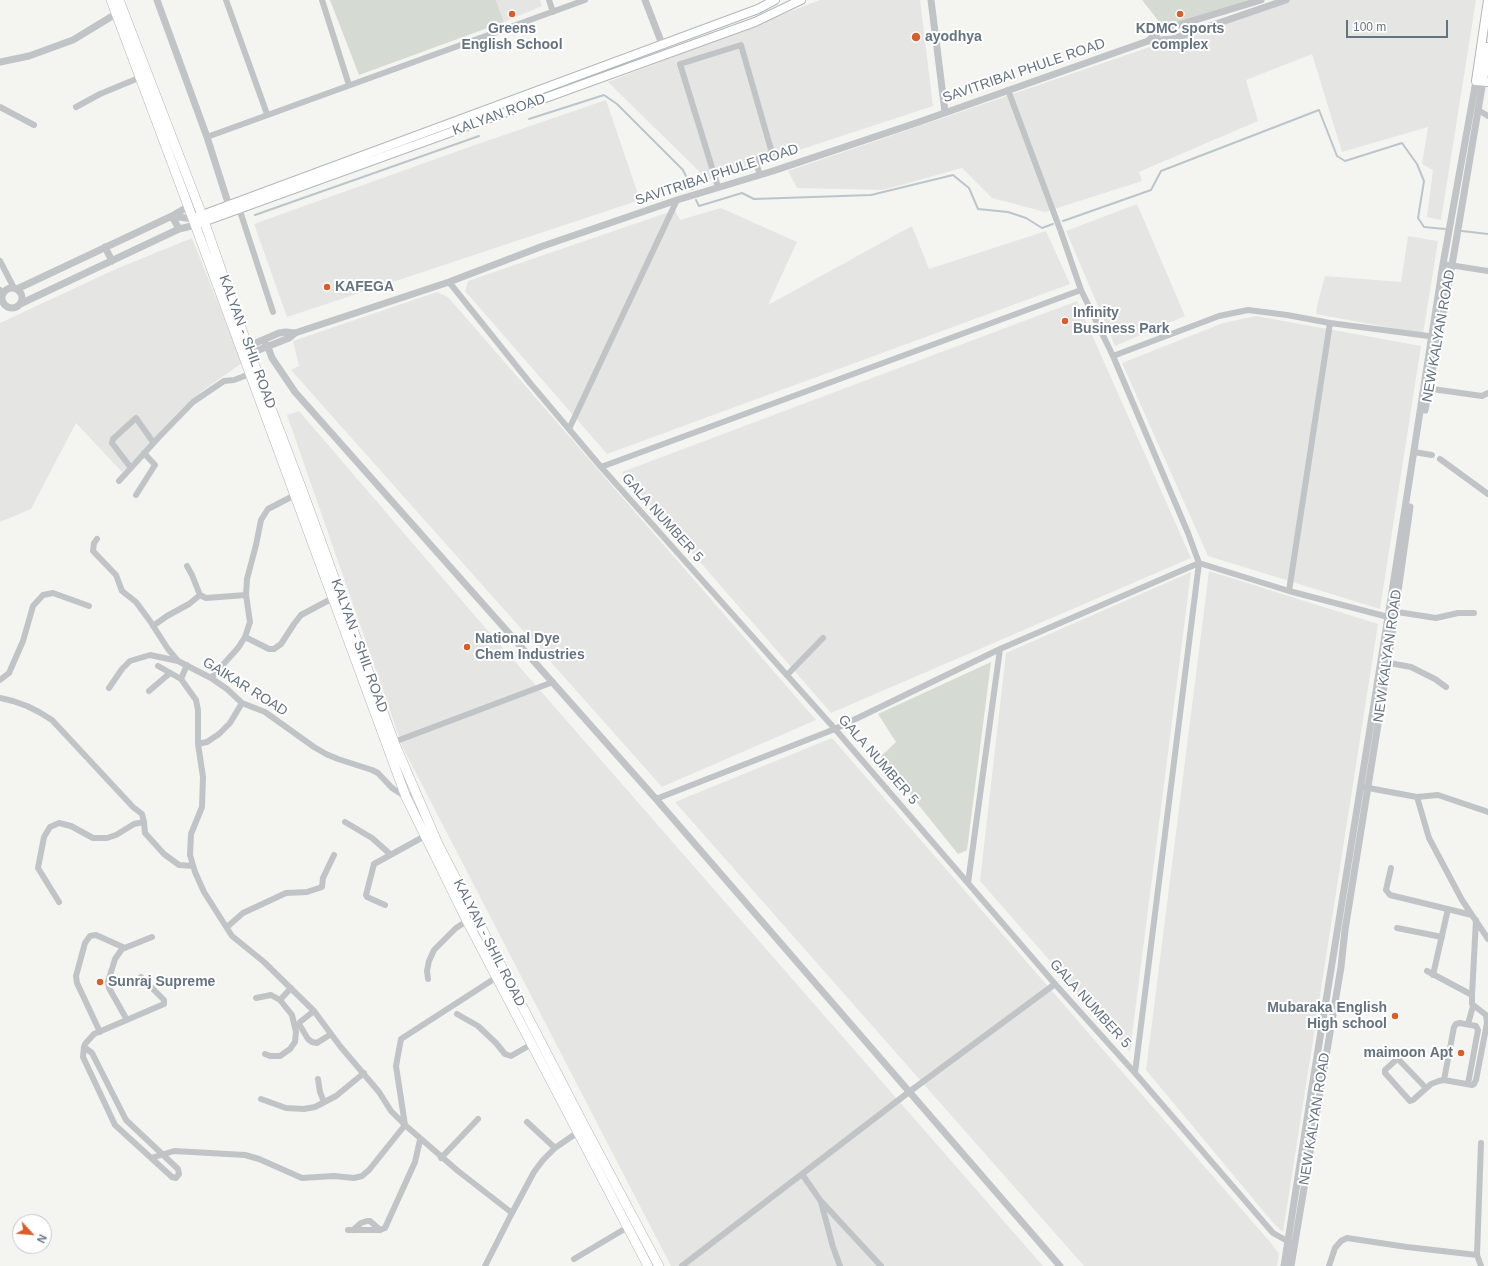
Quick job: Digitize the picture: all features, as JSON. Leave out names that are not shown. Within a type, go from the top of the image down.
[{"type":"main road","name":"KALYAN - SHIL ROAD","points":[[111,0],[120,12],[199,220],[245,351],[323,560],[394,742],[438,844],[648,1266]]},
{"type":"main road","name":"KALYAN - SHIL ROAD","points":[[119,0],[120,12],[141,77],[189,206],[199,220]]},
{"type":"main road","name":"KALYAN ROAD","points":[[239,205],[662,44],[732,19],[758,9],[775,0]]},
{"type":"main road","name":"KALYAN ROAD","points":[[199,220],[755,22],[800,0]]},
{"type":"main road","name":"NEW KALYAN ROAD","points":[[1482,81],[1488,0]]},
{"type":"main road","points":[[732,19],[735,29]]},
{"type":"main road","name":"NEW KALYAN ROAD","points":[[1483,71],[1488,47]]},
{"type":"main road","name":"KALYAN - SHIL ROAD","points":[[245,351],[250,374],[294,495],[323,560],[333,598],[406,797],[532,1044],[659,1266]]},
{"type":"street","points":[[157,0],[207,137],[230,208]]},
{"type":"street","points":[[226,0],[267,114]]},
{"type":"street","points":[[322,0],[349,85]]},
{"type":"street","points":[[549,0],[553,12]]},
{"type":"street","points":[[207,137],[585,0]]},
{"type":"street","points":[[645,0],[662,44],[668,53]]},
{"type":"street","points":[[931,0],[945,112]]},
{"type":"street","name":"SAVITRIBAI PHULE ROAD","points":[[1148,41],[1160,32],[1169,28],[1261,0]]},
{"type":"street","name":"SAVITRIBAI PHULE ROAD","points":[[245,351],[268,347],[289,338],[295,333],[449,282],[543,246],[677,200],[760,175],[1148,41],[1172,39],[1286,0]]},
{"type":"street","points":[[0,62],[29,56],[73,40],[120,12]]},
{"type":"street","points":[[718,187],[680,64],[740,45],[772,153],[755,160],[760,175]]},
{"type":"street","points":[[76,107],[100,94],[141,77]]},
{"type":"street","name":"NEW KALYAN ROAD","points":[[1399,560],[1399,544],[1436,337],[1452,265],[1467,152],[1478,110],[1482,81]]},
{"type":"street","name":"NEW KALYAN ROAD","points":[[1436,337],[1443,264],[1482,81]]},
{"type":"street","points":[[1008,90],[1081,290],[1113,356],[1188,533],[1199,563],[1135,1073]]},
{"type":"street","points":[[0,107],[34,125]]},
{"type":"street","points":[[1478,110],[1488,116]]},
{"type":"street","points":[[569,429],[677,200]]},
{"type":"street","points":[[239,205],[273,312]]},
{"type":"street","points":[[9,308],[3,304],[1,295],[7,289],[15,288],[105,247],[172,216],[189,206]]},
{"type":"street","points":[[172,216],[199,220]]},
{"type":"street","points":[[172,216],[179,229]]},
{"type":"street","points":[[0,312],[9,308],[15,308],[20,304],[199,220]]},
{"type":"street","points":[[105,247],[112,261]]},
{"type":"street","points":[[0,261],[15,288],[20,291],[22,297],[20,304]]},
{"type":"street","points":[[1443,264],[1488,271]]},
{"type":"street","name":"GALA NUMBER 5","points":[[449,282],[601,467],[835,729],[1055,984],[1135,1073],[1273,1233],[1287,1242],[1295,1244]]},
{"type":"street","points":[[601,467],[1081,290]]},
{"type":"street","points":[[1113,356],[1219,316],[1248,310],[1330,323],[1436,337]]},
{"type":"street","points":[[1289,591],[1330,323]]},
{"type":"street","name":"SAVITRIBAI PHULE ROAD","points":[[245,351],[263,340],[279,333],[295,333]]},
{"type":"street","points":[[263,340],[268,347],[272,358],[295,392],[656,799],[1060,1266]]},
{"type":"street","points":[[120,481],[153,442],[199,398],[224,381],[234,380],[250,374]]},
{"type":"street","points":[[1427,388],[1482,396],[1488,393]]},
{"type":"street","points":[[131,468],[112,443],[113,440],[136,418],[153,442]]},
{"type":"street","points":[[1416,452],[1432,455]]},
{"type":"street","name":"NEW KALYAN ROAD","points":[[1399,560],[1416,452]]},
{"type":"street","points":[[136,495],[155,465],[144,454]]},
{"type":"street","points":[[1440,459],[1488,494]]},
{"type":"street","points":[[211,678],[238,648],[245,637],[250,622],[246,595],[247,579],[261,520],[268,509],[294,495]]},
{"type":"street","points":[[97,539],[94,543],[93,551],[116,575],[122,591],[136,602],[178,661]]},
{"type":"street","points":[[1284,1266],[1360,787],[1384,662],[1399,560]]},
{"type":"street","points":[[656,799],[835,729],[1000,649],[1199,563],[1289,591],[1392,615],[1436,618],[1458,613],[1474,613]]},
{"type":"street","points":[[187,566],[200,595],[206,598],[246,595]]},
{"type":"street","points":[[0,680],[9,674],[23,641],[33,606],[43,595],[53,593],[89,606]]},
{"type":"street","points":[[154,626],[167,616],[189,604],[200,595]]},
{"type":"street","points":[[245,637],[269,649],[274,649],[281,644],[301,615],[333,598]]},
{"type":"street","points":[[787,675],[823,638]]},
{"type":"street","points":[[968,883],[1000,649]]},
{"type":"street","points":[[109,688],[122,669],[130,661],[150,655],[178,661],[187,665]]},
{"type":"street","points":[[1384,662],[1411,667],[1435,679],[1446,687]]},
{"type":"street","name":"NEW KALYAN ROAD","points":[[1292,1266],[1368,788],[1384,662]]},
{"type":"street","name":"GAIKAR ROAD","points":[[181,679],[187,665],[200,671],[227,689],[242,703],[265,712],[326,754],[338,760],[378,773],[392,788],[406,797]]},
{"type":"street","points":[[158,666],[181,679],[196,700],[198,710],[198,744],[203,777],[202,807],[191,834],[190,855],[204,892],[232,936],[264,962],[314,1011],[340,1046],[379,1092],[391,1110],[420,1140],[494,1201],[512,1213]]},
{"type":"street","points":[[149,691],[170,674]]},
{"type":"street","points":[[394,742],[553,682]]},
{"type":"street","points":[[0,698],[13,701],[33,709],[52,720],[133,807],[142,814],[145,833],[164,854],[178,865],[193,866]]},
{"type":"street","points":[[198,744],[207,742],[225,728],[230,723],[242,703]]},
{"type":"street","points":[[1360,787],[1417,797],[1438,795],[1488,812]]},
{"type":"street","points":[[406,797],[416,793]]},
{"type":"street","points":[[1417,797],[1429,838],[1462,900],[1488,939]]},
{"type":"street","points":[[59,902],[38,868],[44,837],[50,827],[60,823],[71,826],[93,838],[107,838],[116,835],[134,824],[144,822]]},
{"type":"street","points":[[345,822],[372,838],[390,854]]},
{"type":"street","points":[[385,905],[367,898],[366,896],[374,864],[425,836]]},
{"type":"street","points":[[227,927],[243,913],[286,893],[307,892],[322,887],[323,878],[334,855]]},
{"type":"street","points":[[1391,868],[1386,890],[1388,894],[1448,909],[1474,918]]},
{"type":"street","points":[[1448,909],[1442,937],[1430,973],[1472,995]]},
{"type":"street","points":[[1468,1024],[1473,1006],[1474,918]]},
{"type":"street","points":[[428,980],[427,970],[434,950],[456,928],[468,921]]},
{"type":"street","points":[[1397,928],[1442,937]]},
{"type":"street","points":[[100,1032],[77,983],[76,976],[85,943],[90,936],[96,934],[125,948]]},
{"type":"street","points":[[127,1020],[108,985],[115,959],[118,953],[125,948],[152,937]]},
{"type":"street","points":[[1332,967],[1340,967]]},
{"type":"street","points":[[151,1158],[174,1151],[245,1155],[259,1159],[302,1178],[334,1176],[354,1178],[362,1176],[369,1170],[405,1125],[396,1066],[401,1038],[497,976]]},
{"type":"street","points":[[84,1047],[92,1053],[129,1124],[178,1169],[179,1174],[176,1178],[172,1177],[115,1125],[83,1057],[84,1047],[94,1034],[165,1003],[164,1000],[141,977]]},
{"type":"street","points":[[682,1266],[909,1092],[1055,984]]},
{"type":"street","points":[[280,1000],[291,988]]},
{"type":"street","points":[[256,998],[270,995],[280,1000],[292,1015],[296,1032],[295,1042],[290,1049],[280,1056],[270,1056],[265,1054]]},
{"type":"street","points":[[1426,1088],[1399,1060],[1396,1060],[1385,1070],[1385,1073],[1410,1101],[1431,1084],[1444,1080],[1472,1085],[1476,1080],[1487,1023],[1486,1015],[1473,1006]]},
{"type":"street","points":[[314,1011],[299,1024],[308,1039],[316,1043],[331,1034]]},
{"type":"street","points":[[457,1014],[478,1026],[505,1054],[511,1056],[532,1044]]},
{"type":"street","points":[[1444,1080],[1455,1025],[1460,1023],[1468,1024],[1477,1027],[1478,1030],[1468,1084]]},
{"type":"street","points":[[261,1099],[272,1104],[296,1109],[315,1107],[336,1096],[364,1073]]},
{"type":"street","points":[[318,1079],[320,1092],[324,1102]]},
{"type":"street","points":[[111,1116],[121,1111]]},
{"type":"street","points":[[441,1158],[478,1119]]},
{"type":"street","points":[[527,1122],[555,1148]]},
{"type":"street","points":[[122,1131],[129,1124]]},
{"type":"street","points":[[485,1266],[534,1172],[555,1148],[581,1129]]},
{"type":"street","points":[[350,1230],[380,1230],[385,1228],[415,1162],[420,1140]]},
{"type":"street","points":[[1481,1143],[1477,1255],[1481,1266]]},
{"type":"street","points":[[802,1174],[820,1200],[880,1266]]},
{"type":"street","points":[[820,1200],[840,1266]]},
{"type":"street","points":[[574,1259],[628,1226]]},
{"type":"street","points":[[1329,1266],[1334,1248],[1341,1241],[1347,1238],[1477,1255]]},
{"type":"shaded area","points":[[330,0],[496,0],[504,22],[359,75]]},
{"type":"shaded area","name":"Greens English School","points":[[496,0],[540,0],[542,6],[504,22]]},
{"type":"shaded area","points":[[820,0],[920,0],[933,106],[708,180],[608,82]]},
{"type":"shaded area","name":"KDMC sports complex","points":[[1142,0],[1249,0],[1164,28]]},
{"type":"shaded area","points":[[1287,0],[1476,0],[1441,220],[1427,217],[1433,170],[1422,164],[1428,127],[1342,152],[1312,54],[1246,80],[1258,121],[1139,172],[1142,181],[1045,212],[992,198],[962,168],[883,190],[797,188],[788,171]]},
{"type":"shaded area","points":[[606,100],[640,200],[287,317],[254,224]]},
{"type":"shaded area","points":[[1137,204],[1185,316],[1115,346],[1066,231]]},
{"type":"shaded area","points":[[721,208],[797,242],[768,305],[912,226],[929,269],[1046,231],[1070,284],[607,454],[465,291],[468,281],[675,210],[680,220]]},
{"type":"shaded area","points":[[1408,236],[1438,241],[1423,334],[1316,314],[1325,276],[1401,282]]},
{"type":"shaded area","points":[[192,238],[242,363],[201,392],[122,472],[76,423],[31,509],[0,522],[0,323],[116,269]]},
{"type":"shaded area","points":[[437,292],[448,297],[816,720],[662,787],[291,370],[299,366],[293,341]]},
{"type":"shaded area","points":[[1077,301],[1191,558],[831,713],[622,472]]},
{"type":"shaded area","points":[[1256,316],[1421,346],[1380,609],[1208,556],[1122,363],[1223,323]]},
{"type":"shaded area","points":[[299,411],[476,617],[1043,1266],[671,1266],[403,748],[287,415]]},
{"type":"shaded area","points":[[1209,571],[1378,624],[1283,1232],[1274,1224],[1146,1070]]},
{"type":"shaded area","points":[[1191,572],[1130,1052],[980,881],[1006,653]]},
{"type":"shaded area","points":[[991,662],[967,850],[958,854],[880,757],[896,742],[878,714]]},
{"type":"shaded area","points":[[832,738],[1271,1243],[1279,1254],[1277,1266],[1084,1266],[675,802]]},
{"type":"waterway","points":[[529,119],[604,95],[617,104],[683,170],[692,189]]},
{"type":"waterway","points":[[1063,221],[1151,190],[1161,171],[1319,110],[1337,156],[1345,161],[1402,143],[1417,164],[1424,181],[1418,218],[1424,227],[1445,229]]},
{"type":"waterway","points":[[255,215],[479,136]]},
{"type":"waterway","points":[[696,200],[699,206],[742,193],[754,199],[871,195],[953,175],[969,188],[978,209],[1008,212],[1026,218],[1042,228],[1053,224]]},
{"type":"waterway","points":[[1462,231],[1488,234]]},
{"type":"place","name":"Greens English School","points":[[512,14]]},
{"type":"place","name":"KDMC sports complex","points":[[1180,14]]},
{"type":"place","name":"ayodhya","points":[[916,37]]},
{"type":"place","name":"KAFEGA","points":[[327,287]]},
{"type":"place","name":"Infinity Business Park","points":[[1065,321]]},
{"type":"place","name":"National Dye Chem Industries","points":[[467,647]]},
{"type":"place","name":"Sunraj Supreme","points":[[100,982]]},
{"type":"place","name":"Mubaraka English High school","points":[[1395,1016]]},
{"type":"place","name":"maimoon Apt","points":[[1461,1053]]}]
